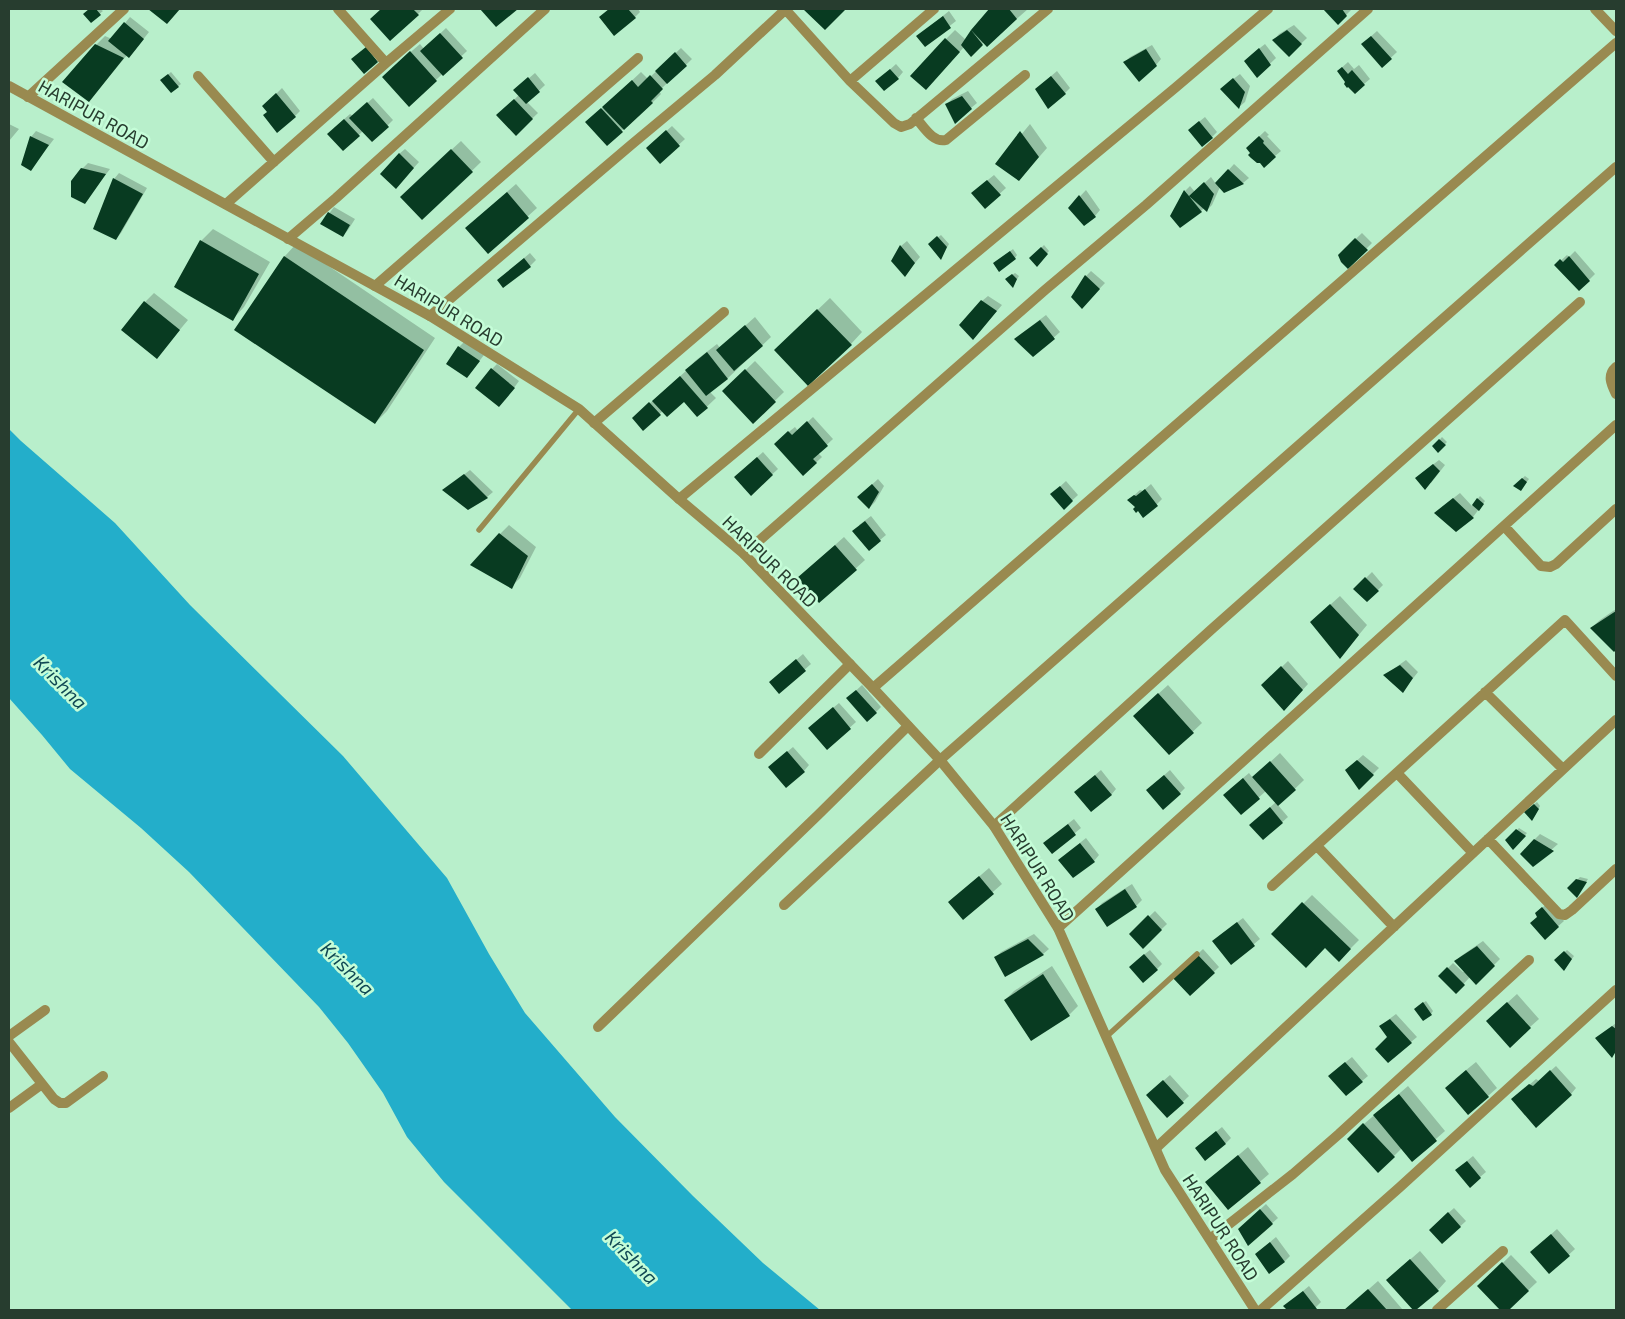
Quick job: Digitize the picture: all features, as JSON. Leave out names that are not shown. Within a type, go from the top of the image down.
[{"type":"street","points":[[28,96],[124,9]]},
{"type":"street","points":[[338,9],[386,64]]},
{"type":"street","points":[[226,204],[450,9]]},
{"type":"street","points":[[288,239],[545,9]]},
{"type":"street","points":[[430,316],[716,75],[785,9],[850,80],[894,123],[901,127],[910,124],[1048,9]]},
{"type":"street","points":[[850,80],[934,9]]},
{"type":"street","points":[[680,499],[1176,88],[1268,9]]},
{"type":"street","points":[[744,554],[1368,9]]},
{"type":"street","points":[[1595,9],[1616,31]]},
{"type":"street","points":[[873,688],[1616,43]]},
{"type":"street","points":[[375,286],[638,58]]},
{"type":"street","points":[[916,118],[935,140],[946,140],[1025,75]]},
{"type":"street","points":[[198,76],[274,162]]},
{"type":"street","name":"HARIPUR ROAD","points":[[9,86],[430,316],[579,409],[744,554],[940,760],[994,826],[1058,928],[1165,1170],[1255,1310]]},
{"type":"street","points":[[784,906],[940,760],[1616,167]]},
{"type":"street","points":[[994,826],[1580,302]]},
{"type":"street","points":[[594,423],[724,312]]},
{"type":"street","points":[[1616,367],[1612,370],[1611,384],[1616,394]]},
{"type":"street","points":[[1058,928],[1616,425]]},
{"type":"street","points":[[1504,526],[1541,566],[1550,567],[1556,564],[1616,509]]},
{"type":"street","points":[[1272,886],[1565,620],[1616,676]]},
{"type":"street","points":[[759,754],[850,664]]},
{"type":"street","points":[[1486,692],[1563,769]]},
{"type":"street","points":[[1156,1148],[1616,720]]},
{"type":"street","points":[[598,1027],[908,726]]},
{"type":"street","points":[[1397,773],[1473,853]]},
{"type":"street","points":[[1488,839],[1559,914],[1565,915],[1572,910],[1616,868]]},
{"type":"street","points":[[1316,846],[1394,927]]},
{"type":"street","points":[[1210,1239],[1332,1140],[1529,960]]},
{"type":"street","points":[[1262,1310],[1616,990]]},
{"type":"street","points":[[9,1036],[45,1010]]},
{"type":"street","points":[[9,1042],[54,1099],[60,1103],[66,1103],[103,1076]]},
{"type":"street","points":[[9,1108],[42,1084]]},
{"type":"street","points":[[1437,1310],[1503,1252]]},
{"type":"lane","points":[[478,530],[579,409]]},
{"type":"lane","points":[[1106,1037],[1197,954]]},
{"type":"water","name":"Krishna","points":[[9,429],[115,523],[190,605],[343,756],[447,878],[489,954],[525,1013],[615,1117],[693,1196],[763,1263],[820,1310],[572,1310],[444,1182],[407,1137],[383,1093],[348,1043],[319,1007],[189,872],[141,828],[70,769],[9,698]]},
{"type":"building","points":[[89,9],[96,9],[101,15],[91,23],[83,14]]},
{"type":"building","points":[[148,9],[180,9],[167,24]]},
{"type":"building","points":[[381,9],[413,9],[419,15],[390,41],[370,19]]},
{"type":"building","points":[[480,9],[518,9],[496,27]]},
{"type":"building","points":[[609,9],[628,9],[636,18],[614,36],[599,17]]},
{"type":"building","points":[[803,9],[846,9],[825,30]]},
{"type":"building","points":[[989,9],[1009,9],[1017,19],[987,47],[971,30]]},
{"type":"building","points":[[1323,9],[1342,9],[1347,16],[1338,25]]},
{"type":"building","points":[[943,16],[951,28],[925,47],[916,36]]},
{"type":"building","points":[[124,22],[144,39],[129,58],[108,41]]},
{"type":"building","points":[[971,30],[983,45],[971,57],[961,45]]},
{"type":"building","points":[[1287,30],[1302,44],[1289,57],[1272,40]]},
{"type":"building","points":[[440,33],[463,58],[443,76],[420,51]]},
{"type":"building","points":[[1371,36],[1392,59],[1382,68],[1361,44]]},
{"type":"building","points":[[945,38],[960,52],[926,90],[910,76]]},
{"type":"building","points":[[95,44],[124,58],[89,102],[62,82]]},
{"type":"building","points":[[366,47],[378,62],[364,74],[351,59]]},
{"type":"building","points":[[1259,48],[1271,65],[1257,78],[1244,61]]},
{"type":"building","points":[[1146,49],[1157,66],[1139,82],[1123,62]]},
{"type":"building","points":[[410,51],[437,81],[409,107],[382,77]]},
{"type":"building","points":[[675,52],[687,66],[667,84],[655,71]]},
{"type":"building","points":[[1342,67],[1348,74],[1352,70],[1365,85],[1355,94],[1347,88],[1337,71]]},
{"type":"building","points":[[890,69],[899,79],[884,91],[875,81]]},
{"type":"building","points":[[168,74],[179,87],[171,93],[160,80]]},
{"type":"building","points":[[650,75],[663,89],[651,101],[653,103],[624,130],[602,107],[632,80],[638,87]]},
{"type":"building","points":[[1051,76],[1066,94],[1048,109],[1035,89]]},
{"type":"building","points":[[528,77],[540,92],[526,104],[513,90]]},
{"type":"building","points":[[1233,78],[1245,92],[1239,109],[1220,89]]},
{"type":"building","points":[[276,93],[296,117],[277,133],[263,115],[267,112],[262,106]]},
{"type":"building","points":[[962,96],[972,109],[955,124],[945,104]]},
{"type":"building","points":[[514,99],[533,119],[516,136],[496,115]]},
{"type":"building","points":[[367,102],[389,127],[372,142],[349,118]]},
{"type":"building","points":[[601,108],[623,132],[607,146],[585,122]]},
{"type":"building","points":[[344,119],[360,136],[343,151],[327,134]]},
{"type":"building","points":[[1199,121],[1213,138],[1202,147],[1188,130]]},
{"type":"building","points":[[666,130],[680,146],[660,164],[646,148]]},
{"type":"building","points":[[1020,131],[1039,157],[1019,181],[995,164]]},
{"type":"building","points":[[30,136],[49,145],[31,171],[21,165]]},
{"type":"building","points":[[1259,136],[1276,157],[1264,168],[1248,155],[1250,153],[1246,148]]},
{"type":"building","points":[[451,149],[473,172],[422,220],[400,197]]},
{"type":"building","points":[[399,153],[414,168],[396,189],[380,174]]},
{"type":"building","points":[[81,168],[106,174],[85,204],[71,197],[71,181]]},
{"type":"building","points":[[1228,169],[1244,184],[1224,193],[1215,183]]},
{"type":"building","points":[[113,178],[143,194],[116,240],[93,229]]},
{"type":"building","points":[[987,180],[1001,195],[985,209],[971,193]]},
{"type":"building","points":[[1204,182],[1214,194],[1207,212],[1189,196]]},
{"type":"building","points":[[1184,190],[1202,212],[1180,228],[1170,216]]},
{"type":"building","points":[[507,192],[529,218],[488,254],[465,228]]},
{"type":"building","points":[[1079,195],[1096,217],[1084,226],[1068,208]]},
{"type":"building","points":[[328,212],[350,225],[343,237],[320,224]]},
{"type":"building","points":[[937,236],[947,247],[941,260],[928,244]]},
{"type":"building","points":[[1355,238],[1368,250],[1348,269],[1341,262],[1338,255]]},
{"type":"building","points":[[200,240],[259,274],[233,321],[174,287]]},
{"type":"building","points":[[900,245],[915,263],[905,277],[891,261]]},
{"type":"building","points":[[1041,247],[1048,254],[1037,267],[1029,258]]},
{"type":"building","points":[[1010,251],[1016,259],[999,272],[993,263]]},
{"type":"building","points":[[284,256],[424,350],[375,424],[234,330]]},
{"type":"building","points":[[1569,256],[1590,281],[1579,291],[1554,265],[1560,259],[1563,262]]},
{"type":"building","points":[[524,258],[531,267],[503,288],[497,280]]},
{"type":"building","points":[[1012,274],[1017,279],[1013,288],[1005,279]]},
{"type":"building","points":[[1085,275],[1100,289],[1082,309],[1071,297]]},
{"type":"building","points":[[981,300],[997,311],[973,340],[959,325]]},
{"type":"building","points":[[144,301],[180,330],[157,359],[121,330]]},
{"type":"building","points":[[817,309],[852,345],[808,386],[774,350]]},
{"type":"building","points":[[1040,320],[1055,339],[1033,357],[1014,339]]},
{"type":"building","points":[[745,325],[763,346],[734,371],[716,350]]},
{"type":"building","points":[[458,346],[480,361],[467,378],[446,364]]},
{"type":"building","points":[[707,352],[728,379],[706,396],[685,370]]},
{"type":"building","points":[[491,368],[515,388],[499,407],[475,388]]},
{"type":"building","points":[[745,369],[776,402],[753,424],[722,391]]},
{"type":"building","points":[[680,376],[708,408],[697,417],[684,402],[667,417],[652,401]]},
{"type":"building","points":[[649,402],[661,415],[643,431],[632,418]]},
{"type":"building","points":[[807,421],[828,446],[813,459],[817,463],[803,476],[774,444],[788,431],[792,435]]},
{"type":"building","points":[[1439,439],[1446,445],[1438,453],[1432,446]]},
{"type":"building","points":[[757,457],[773,475],[751,496],[734,477]]},
{"type":"building","points":[[1433,464],[1440,471],[1425,490],[1415,478]]},
{"type":"building","points":[[464,474],[488,498],[468,510],[442,490]]},
{"type":"building","points":[[1522,478],[1527,482],[1521,491],[1513,486]]},
{"type":"building","points":[[872,484],[879,492],[869,509],[857,497]]},
{"type":"building","points":[[1060,486],[1073,501],[1064,510],[1050,494]]},
{"type":"building","points":[[1145,489],[1158,506],[1143,518],[1138,511],[1136,513],[1133,509],[1135,507],[1127,500]]},
{"type":"building","points":[[1453,498],[1474,518],[1456,532],[1434,513]]},
{"type":"building","points":[[1477,498],[1484,504],[1479,511],[1472,505]]},
{"type":"building","points":[[865,521],[881,541],[869,551],[852,531]]},
{"type":"building","points":[[499,533],[528,556],[512,589],[470,565]]},
{"type":"building","points":[[835,545],[857,570],[819,603],[797,578]]},
{"type":"building","points":[[1365,577],[1379,591],[1367,602],[1353,589]]},
{"type":"building","points":[[1330,604],[1359,635],[1340,659],[1310,622]]},
{"type":"building","points":[[1616,611],[1616,650],[1614,652],[1590,628]]},
{"type":"building","points":[[796,659],[806,671],[779,694],[769,682]]},
{"type":"building","points":[[1400,665],[1413,678],[1403,693],[1383,675]]},
{"type":"building","points":[[1281,666],[1303,690],[1284,711],[1261,685]]},
{"type":"building","points":[[856,690],[877,713],[867,722],[846,698]]},
{"type":"building","points":[[1158,693],[1194,733],[1169,755],[1133,716]]},
{"type":"building","points":[[833,707],[851,729],[827,750],[808,728]]},
{"type":"building","points":[[787,751],[805,772],[786,788],[768,767]]},
{"type":"building","points":[[1357,760],[1374,775],[1359,790],[1345,770]]},
{"type":"building","points":[[1270,761],[1296,790],[1278,806],[1252,777]]},
{"type":"building","points":[[1095,775],[1112,795],[1091,812],[1074,792]]},
{"type":"building","points":[[1164,775],[1181,794],[1163,810],[1146,790]]},
{"type":"building","points":[[1243,778],[1260,799],[1241,815],[1223,795]]},
{"type":"building","points":[[1534,804],[1539,809],[1532,821],[1524,812]]},
{"type":"building","points":[[1270,807],[1283,823],[1263,840],[1249,825]]},
{"type":"building","points":[[1068,824],[1076,835],[1052,854],[1043,843]]},
{"type":"building","points":[[1516,829],[1526,836],[1513,850],[1505,840]]},
{"type":"building","points":[[1534,839],[1554,851],[1533,867],[1520,854]]},
{"type":"building","points":[[1080,843],[1095,862],[1073,878],[1058,860]]},
{"type":"building","points":[[979,876],[994,894],[963,920],[948,902]]},
{"type":"building","points":[[1576,879],[1587,882],[1577,898],[1567,888]]},
{"type":"building","points":[[1125,889],[1137,907],[1107,927],[1095,909]]},
{"type":"building","points":[[1302,902],[1351,949],[1339,962],[1325,948],[1306,968],[1271,934]]},
{"type":"building","points":[[1542,907],[1559,927],[1545,940],[1530,923],[1537,917],[1535,913]]},
{"type":"building","points":[[1148,915],[1162,930],[1143,949],[1129,934]]},
{"type":"building","points":[[1237,922],[1255,946],[1231,965],[1212,941]]},
{"type":"building","points":[[1028,939],[1044,955],[1005,977],[994,957]]},
{"type":"building","points":[[1477,946],[1495,966],[1476,985],[1454,961]]},
{"type":"building","points":[[1564,951],[1572,959],[1564,971],[1554,960]]},
{"type":"building","points":[[1144,954],[1158,970],[1143,983],[1129,967]]},
{"type":"building","points":[[1197,954],[1215,973],[1190,996],[1172,977]]},
{"type":"building","points":[[1447,967],[1465,985],[1456,994],[1438,976]]},
{"type":"building","points":[[1043,974],[1070,1016],[1031,1041],[1004,1000]]},
{"type":"building","points":[[1423,1002],[1432,1015],[1423,1021],[1414,1009]]},
{"type":"building","points":[[1507,1002],[1531,1028],[1510,1048],[1486,1021]]},
{"type":"building","points":[[1390,1019],[1412,1043],[1388,1063],[1375,1049],[1387,1037],[1379,1026]]},
{"type":"building","points":[[1612,1026],[1616,1029],[1616,1051],[1612,1058],[1595,1038]]},
{"type":"building","points":[[1345,1062],[1363,1082],[1346,1096],[1328,1076]]},
{"type":"building","points":[[1466,1070],[1489,1097],[1468,1115],[1445,1088]]},
{"type":"building","points":[[1550,1070],[1572,1095],[1536,1128],[1511,1099],[1529,1084],[1533,1086]]},
{"type":"building","points":[[1163,1080],[1184,1103],[1167,1118],[1146,1095]]},
{"type":"building","points":[[1399,1094],[1437,1141],[1412,1162],[1373,1115]]},
{"type":"building","points":[[1363,1123],[1395,1157],[1378,1173],[1347,1139]]},
{"type":"building","points":[[1216,1131],[1226,1144],[1205,1161],[1195,1148]]},
{"type":"building","points":[[1238,1155],[1261,1183],[1228,1210],[1205,1182]]},
{"type":"building","points":[[1467,1161],[1481,1178],[1470,1188],[1455,1170]]},
{"type":"building","points":[[1260,1209],[1273,1224],[1248,1246],[1238,1229]]},
{"type":"building","points":[[1448,1212],[1461,1227],[1442,1244],[1429,1230]]},
{"type":"building","points":[[1551,1234],[1570,1256],[1549,1274],[1530,1252]]},
{"type":"building","points":[[1270,1242],[1285,1262],[1269,1274],[1255,1254]]},
{"type":"building","points":[[1410,1259],[1439,1291],[1416,1310],[1413,1310],[1386,1280]]},
{"type":"building","points":[[1502,1262],[1529,1291],[1509,1310],[1500,1310],[1477,1286]]},
{"type":"building","points":[[1368,1289],[1387,1310],[1344,1310]]},
{"type":"building","points":[[1303,1291],[1317,1309],[1287,1310],[1283,1306]]}]
